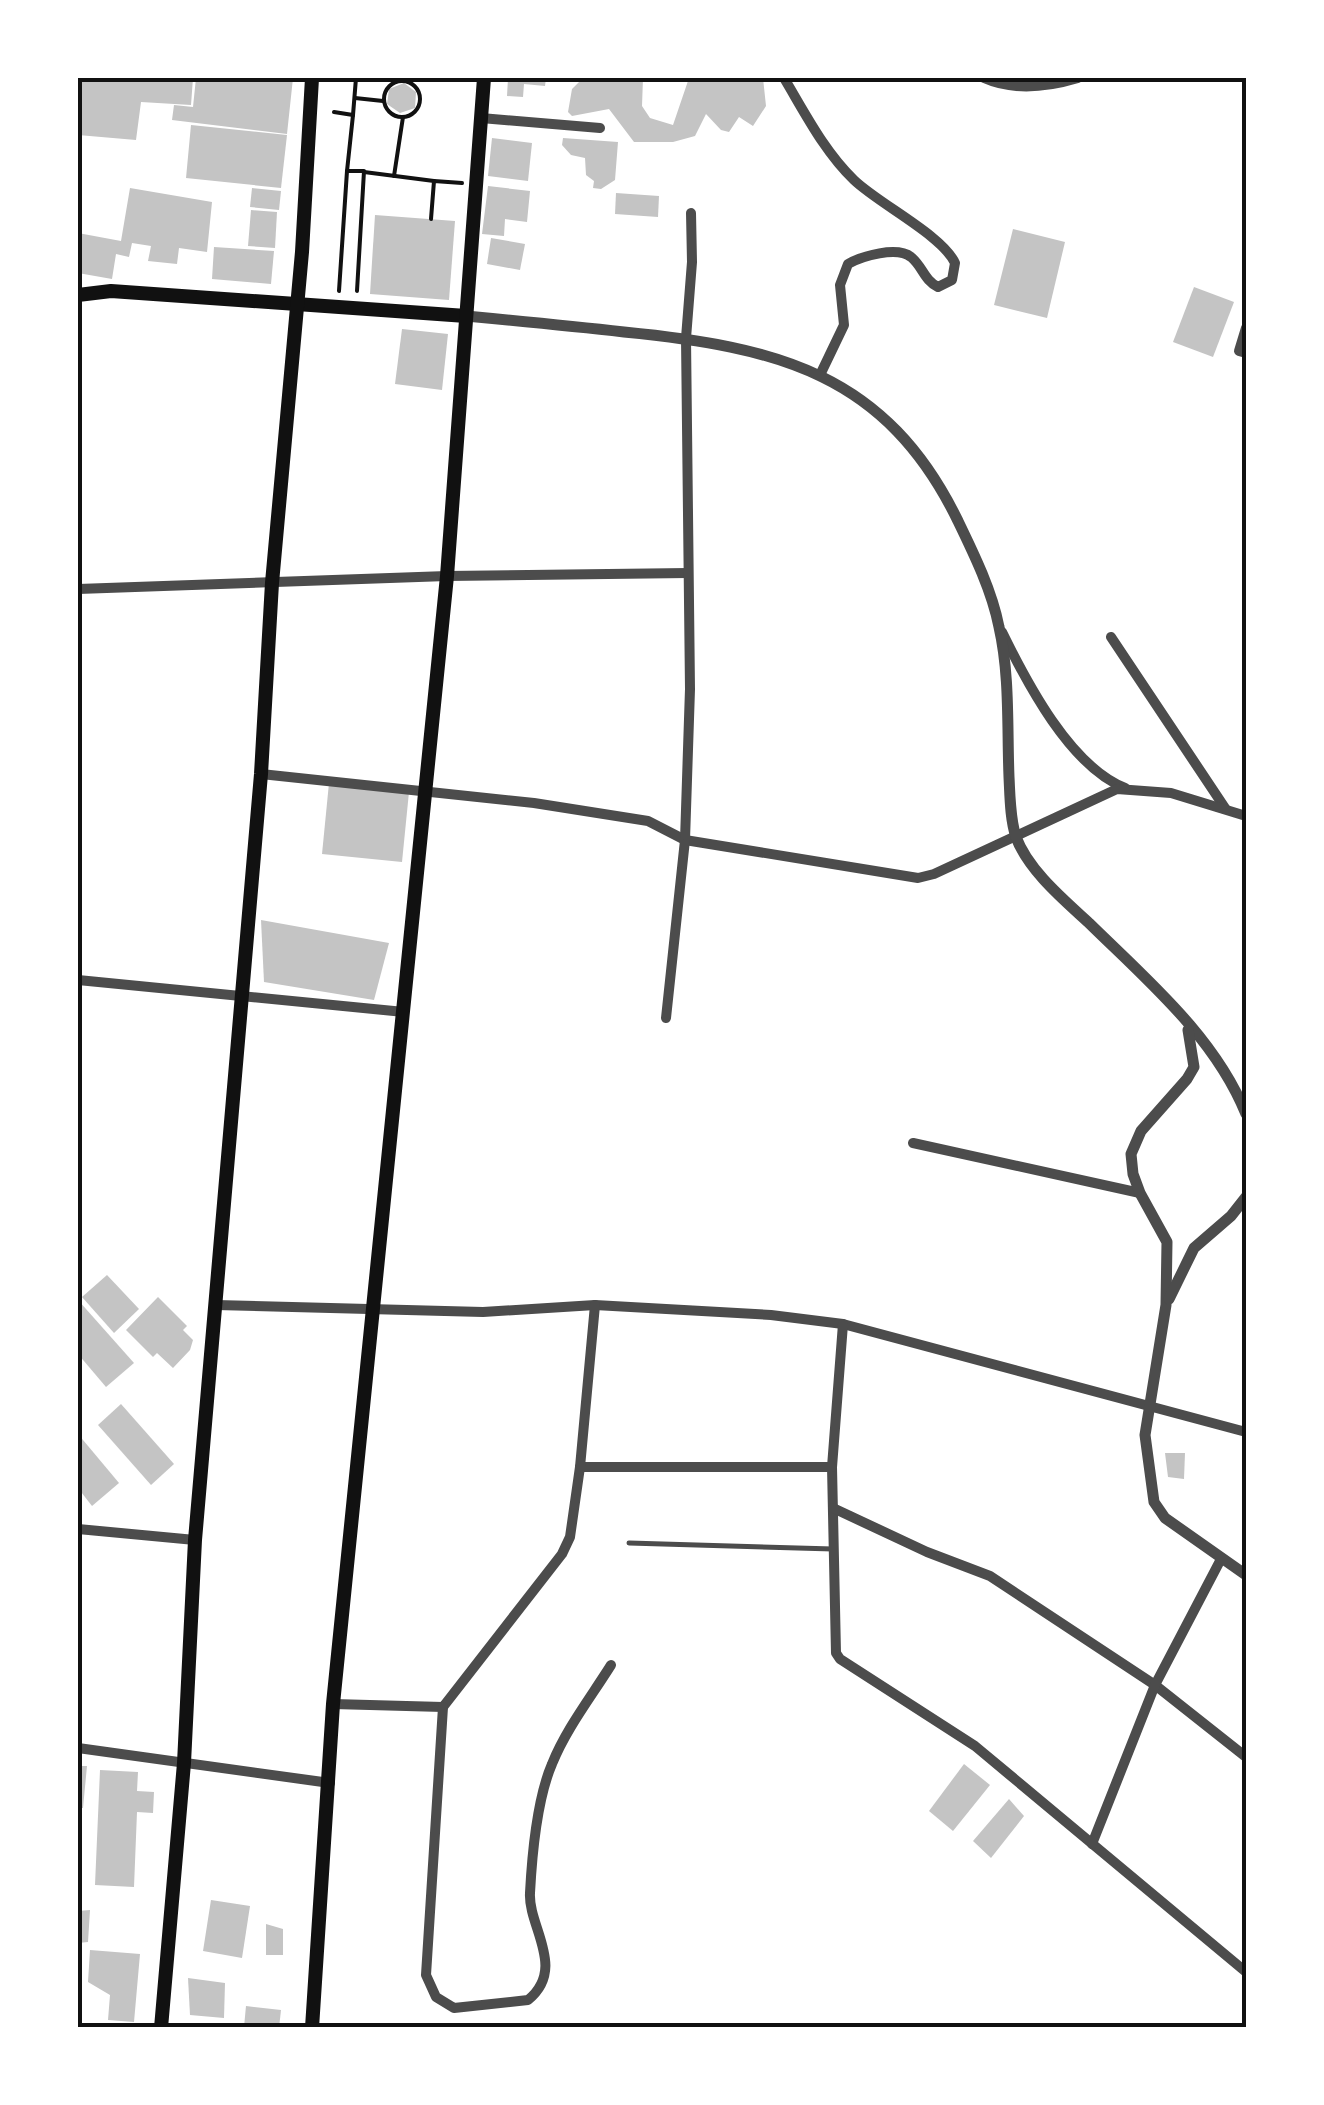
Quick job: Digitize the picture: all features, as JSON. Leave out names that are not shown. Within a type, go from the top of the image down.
[{"type":"main road","points":[[161,2028],[312,78]]},
{"type":"main road","points":[[312,2028],[333,1704],[447,576],[484,78]]},
{"type":"main road","points":[[78,294],[111,291],[466,316]]},
{"type":"street","points":[[784,78],[840,164],[860,185],[941,245],[955,263],[952,280],[938,287],[928,282],[906,254],[880,254],[848,264],[840,285],[844,326],[820,374]]},
{"type":"street","points":[[984,78],[997,84],[1049,86],[1078,78]]},
{"type":"street","points":[[481,118],[600,128]]},
{"type":"street","points":[[666,1018],[685,840],[690,688],[686,338],[691,213]]},
{"type":"street","points":[[466,316],[686,338],[759,352],[820,374],[876,410],[914,449],[942,492],[965,535],[999,625],[1020,667],[1076,752],[1098,773],[1126,788]]},
{"type":"street","points":[[1246,328],[1239,351],[1246,353]]},
{"type":"street","points":[[78,589],[447,576],[688,573]]},
{"type":"street","points":[[999,625],[1010,800],[1016,837],[1045,879],[1162,994],[1214,1056],[1246,1114]]},
{"type":"street","points":[[1112,637],[1226,808]]},
{"type":"street","points":[[261,774],[648,820],[685,840],[918,878],[1109,792],[1126,788],[1154,790],[1246,816]]},
{"type":"street","points":[[78,980],[404,1012]]},
{"type":"street","points":[[1188,1026],[1194,1067],[1141,1132],[1131,1154],[1132,1174],[1167,1242],[1166,1305],[1145,1434],[1154,1502],[1165,1518],[1246,1575]]},
{"type":"street","points":[[913,1143],[1140,1193]]},
{"type":"street","points":[[1166,1305],[1191,1252],[1246,1197]]},
{"type":"street","points":[[216,1305],[482,1312],[595,1305],[771,1315],[843,1324],[1246,1432]]},
{"type":"street","points":[[595,1305],[570,1537],[562,1554],[443,1708],[426,1976],[436,1997],[454,2008],[528,2000],[541,1984],[546,1948],[529,1898],[543,1790],[565,1739],[612,1666]]},
{"type":"street","points":[[843,1324],[832,1468],[836,1653],[975,1746],[1246,1972]]},
{"type":"street","points":[[580,1467],[832,1468]]},
{"type":"street","points":[[833,1508],[927,1552],[990,1576],[1155,1685],[1246,1757]]},
{"type":"street","points":[[78,1530],[196,1540]]},
{"type":"street","points":[[1092,1844],[1155,1685],[1221,1559]]},
{"type":"street","points":[[333,1704],[443,1708]]},
{"type":"street","points":[[78,1748],[330,1783]]},
{"type":"lane","points":[[629,1543],[833,1550]]},
{"type":"path","points":[[339,295],[356,78]]},
{"type":"path","points":[[407,79],[417,88],[420,100],[416,111],[402,117],[388,112],[383,101],[390,85],[407,79]]},
{"type":"path","points":[[355,98],[383,101]]},
{"type":"path","points":[[334,112],[354,115]]},
{"type":"path","points":[[394,176],[402,117]]},
{"type":"path","points":[[346,170],[462,183]]},
{"type":"path","points":[[356,296],[364,172]]},
{"type":"path","points":[[430,219],[434,181]]},
{"type":"building","points":[[78,78],[193,78],[191,105],[141,102],[136,140],[78,135]]},
{"type":"building","points":[[196,78],[293,78],[287,134],[172,120],[174,105],[193,107]]},
{"type":"building","points":[[508,78],[546,78],[545,86],[524,84],[523,97],[507,96]]},
{"type":"building","points":[[583,78],[643,78],[642,106],[650,118],[673,125],[689,78],[763,78],[766,106],[753,126],[739,117],[729,132],[721,130],[706,114],[695,136],[673,142],[634,142],[609,109],[572,116],[568,112],[572,89]]},
{"type":"building","points":[[404,83],[416,92],[415,108],[400,113],[387,104],[389,89]]},
{"type":"building","points":[[191,125],[287,135],[281,188],[186,178]]},
{"type":"building","points":[[492,138],[532,143],[528,181],[488,176]]},
{"type":"building","points":[[563,138],[618,142],[615,180],[601,189],[593,188],[594,181],[586,175],[585,158],[571,155],[562,145]]},
{"type":"building","points":[[488,186],[530,191],[527,222],[505,219],[504,236],[482,234]]},
{"type":"building","points":[[130,188],[212,202],[207,252],[179,248],[177,264],[148,261],[151,246],[132,243],[129,257],[116,254],[112,279],[78,273],[78,233],[121,241]]},
{"type":"building","points":[[252,188],[281,191],[279,210],[250,207]]},
{"type":"building","points":[[616,193],[659,196],[658,217],[615,214]]},
{"type":"building","points":[[251,210],[277,212],[275,248],[248,246]]},
{"type":"building","points":[[375,215],[455,221],[449,300],[370,294]]},
{"type":"building","points":[[1013,229],[1065,242],[1047,318],[994,305]]},
{"type":"building","points":[[491,238],[525,244],[520,270],[487,264]]},
{"type":"building","points":[[214,247],[274,251],[271,284],[212,279]]},
{"type":"building","points":[[1194,287],[1234,302],[1213,357],[1173,342]]},
{"type":"building","points":[[402,329],[448,334],[442,390],[395,384]]},
{"type":"building","points":[[329,783],[409,792],[402,862],[322,854]]},
{"type":"building","points":[[261,920],[389,943],[374,1000],[264,982]]},
{"type":"building","points":[[107,1275],[139,1309],[114,1333],[82,1297]]},
{"type":"building","points":[[158,1297],[187,1326],[183,1330],[193,1340],[190,1350],[173,1368],[157,1353],[153,1357],[126,1330]]},
{"type":"building","points":[[78,1300],[134,1363],[106,1387],[78,1354]]},
{"type":"building","points":[[121,1404],[174,1464],[151,1485],[98,1425]]},
{"type":"building","points":[[78,1434],[119,1483],[92,1506],[78,1488]]},
{"type":"building","points":[[1165,1453],[1185,1453],[1184,1479],[1168,1477]]},
{"type":"building","points":[[964,1764],[990,1785],[953,1831],[929,1811]]},
{"type":"building","points":[[78,1766],[87,1766],[83,1808],[78,1808]]},
{"type":"building","points":[[100,1770],[138,1772],[137,1791],[154,1792],[153,1813],[137,1812],[134,1887],[95,1885]]},
{"type":"building","points":[[1009,1799],[1024,1816],[991,1858],[973,1841]]},
{"type":"building","points":[[211,1900],[250,1906],[242,1958],[203,1951]]},
{"type":"building","points":[[90,1910],[88,1942],[78,1943],[78,1911]]},
{"type":"building","points":[[266,1924],[283,1929],[283,1955],[266,1955]]},
{"type":"building","points":[[90,1950],[140,1954],[134,2022],[108,2020],[110,1995],[88,1982]]},
{"type":"building","points":[[188,1978],[225,1983],[224,2018],[190,2015]]},
{"type":"building","points":[[246,2006],[281,2010],[279,2028],[244,2027]]}]
